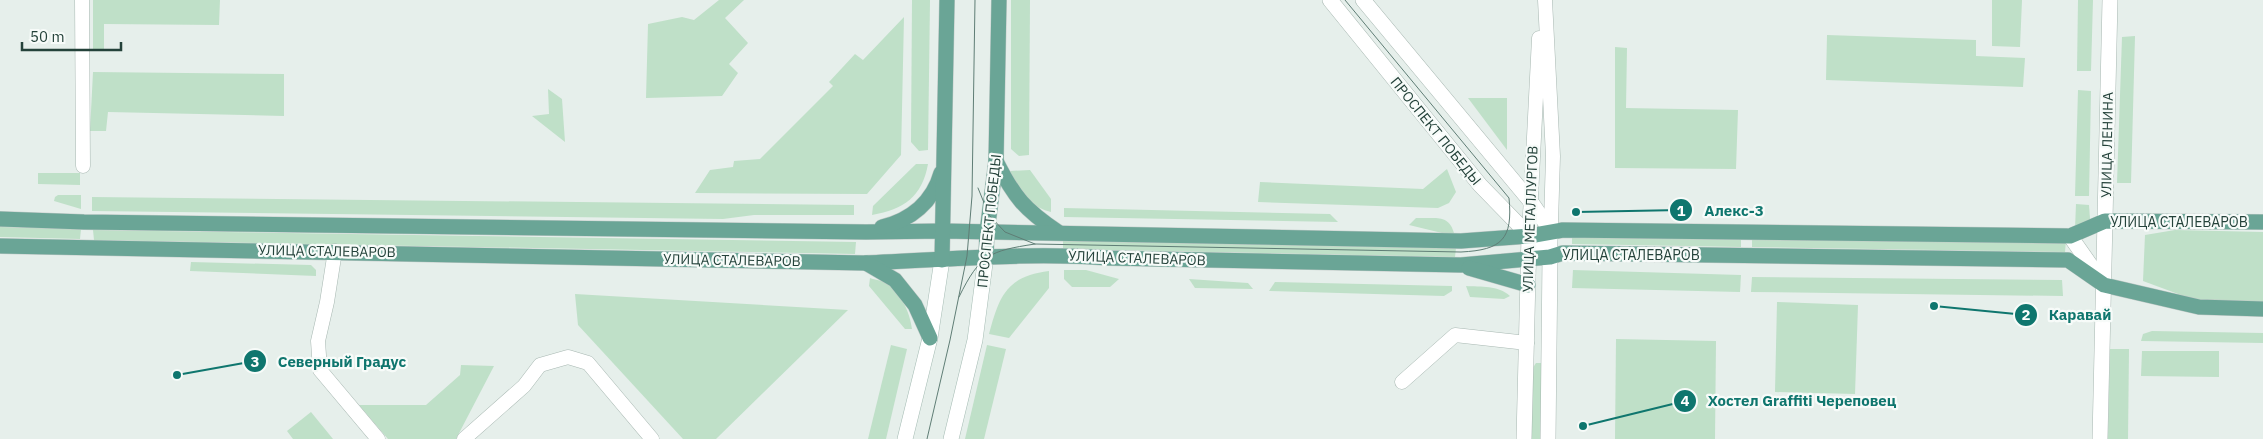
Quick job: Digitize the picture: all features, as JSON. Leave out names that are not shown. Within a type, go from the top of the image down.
[{"type":"main road","points":[[942,260],[947,0]]},
{"type":"main road","name":"ПРОСПЕКТ ПОБЕДЫ","points":[[986,256],[987,232],[996,161],[998,0]]},
{"type":"main road","points":[[866,232],[898,223],[920,210],[938,184],[944,159]]},
{"type":"main road","points":[[996,161],[1012,193],[1033,216],[1058,232]]},
{"type":"main road","name":"УЛИЦА СТАЛЕВАРОВ","points":[[0,218],[84,222],[866,232],[1058,232],[1461,241],[1530,236],[1551,231],[2070,236],[2105,221],[2263,222]]},
{"type":"main road","name":"УЛИЦА СТАЛЕВАРОВ","points":[[0,246],[335,251],[864,263],[986,256],[1057,255],[1108,258],[1461,266],[1550,257],[1563,253],[2068,260],[2104,284],[2199,307],[2263,309]]},
{"type":"main road","points":[[864,263],[895,280],[915,305],[930,338]]},
{"type":"main road","points":[[1461,266],[1528,285]]},
{"type":"street","points":[[82,0],[83,166]]},
{"type":"street","name":"ПРОСПЕКТ ПОБЕДЫ","points":[[1330,0],[1480,185],[1550,257]]},
{"type":"street","name":"ПРОСПЕКТ ПОБЕДЫ","points":[[1363,0],[1530,202],[1551,231]]},
{"type":"street","name":"УЛИЦА МЕТАЛЛУРГОВ","points":[[1524,439],[1530,202],[1543,0]]},
{"type":"street","name":"УЛИЦА МЕТАЛЛУРГОВ","points":[[1543,0],[1553,156],[1548,439]]},
{"type":"street","name":"УЛИЦА ЛЕНИНА","points":[[2100,439],[2110,0]]},
{"type":"street","points":[[2070,236],[2104,284]]},
{"type":"street","points":[[335,251],[327,302],[318,341],[320,370],[378,439]]},
{"type":"street","name":"ПРОСПЕКТ ПОБЕДЫ","points":[[951,439],[975,340],[986,256]]},
{"type":"street","points":[[905,439],[930,338],[942,260]]},
{"type":"street","points":[[1402,382],[1455,335],[1527,343]]},
{"type":"street","points":[[464,439],[524,386],[540,365],[568,358],[588,363],[652,439]]},
{"type":"green space","points":[[93,0],[220,0],[219,25],[104,24],[104,50],[93,50]]},
{"type":"green space","points":[[719,0],[744,0],[725,18],[748,43],[729,64],[738,73],[722,96],[646,98],[648,24],[682,17],[694,20]]},
{"type":"green space","points":[[912,0],[930,0],[928,150],[919,151],[911,142]]},
{"type":"green space","points":[[1011,0],[1030,0],[1029,155],[1019,156],[1011,149]]},
{"type":"green space","points":[[1992,0],[2022,0],[2020,47],[1992,46]]},
{"type":"green space","points":[[2078,0],[2093,0],[2091,71],[2077,71]]},
{"type":"green space","points":[[904,17],[901,155],[867,194],[695,193],[710,170],[733,167],[734,161],[760,159],[833,86],[829,82],[855,54],[863,60]]},
{"type":"green space","points":[[1827,35],[1976,40],[1976,56],[2025,58],[2023,87],[1826,80]]},
{"type":"green space","points":[[2135,36],[2131,183],[2117,183],[2122,37]]},
{"type":"green space","points":[[1615,47],[1627,48],[1626,108],[1738,110],[1736,169],[1615,168]]},
{"type":"green space","points":[[93,72],[284,74],[284,116],[108,112],[106,131],[90,131]]},
{"type":"green space","points":[[548,89],[562,99],[565,142],[532,116],[549,114]]},
{"type":"green space","points":[[2078,90],[2091,91],[2089,196],[2075,196]]},
{"type":"green space","points":[[1468,98],[1507,98],[1507,150]]},
{"type":"green space","points":[[916,164],[928,164],[921,185],[910,200],[893,209],[872,215],[873,206]]},
{"type":"green space","points":[[1447,169],[1456,192],[1449,203],[1438,208],[1258,202],[1260,182],[1423,189]]},
{"type":"green space","points":[[1030,170],[1051,199],[1051,212],[1036,206],[1025,197],[1010,171]]},
{"type":"green space","points":[[38,173],[80,173],[80,185],[38,184]]},
{"type":"green space","points":[[58,195],[81,195],[81,209],[54,201]]},
{"type":"green space","points":[[92,197],[854,205],[854,215],[754,215],[723,219],[92,211]]},
{"type":"green space","points":[[2076,204],[2089,205],[2090,219],[2085,226],[2075,229]]},
{"type":"green space","points":[[1064,208],[1330,214],[1338,222],[1064,217]]},
{"type":"green space","points":[[1416,218],[1440,218],[1448,222],[1454,233],[1442,233],[1409,225]]},
{"type":"green space","points":[[0,227],[81,229],[80,239],[0,237]]},
{"type":"green space","points":[[93,230],[856,242],[855,254],[94,240]]},
{"type":"green space","points":[[2175,230],[2263,232],[2263,302],[2197,301],[2143,281],[2145,235]]},
{"type":"green space","points":[[1572,234],[1741,238],[1741,247],[1572,244]]},
{"type":"green space","points":[[1752,238],[2066,240],[2065,252],[1752,247]]},
{"type":"green space","points":[[1063,240],[1456,248],[1455,257],[1063,249]]},
{"type":"green space","points":[[191,262],[311,265],[316,270],[316,276],[190,271]]},
{"type":"green space","points":[[1064,270],[1086,270],[1119,279],[1110,287],[1072,287],[1064,279]]},
{"type":"green space","points":[[1573,270],[1741,275],[1740,292],[1572,288]]},
{"type":"green space","points":[[1049,271],[1049,288],[1009,338],[989,334],[1001,299],[1007,290],[1023,278]]},
{"type":"green space","points":[[1752,277],[2062,280],[2063,296],[1751,292]]},
{"type":"green space","points":[[870,278],[884,282],[896,292],[907,310],[912,329],[905,329],[869,286]]},
{"type":"green space","points":[[1189,279],[1248,283],[1253,289],[1195,288]]},
{"type":"green space","points":[[1275,282],[1452,286],[1452,291],[1444,296],[1269,291]]},
{"type":"green space","points":[[1466,286],[1495,288],[1510,296],[1504,299],[1470,297]]},
{"type":"green space","points":[[575,294],[848,310],[716,439],[683,439],[578,325]]},
{"type":"green space","points":[[1777,302],[1858,305],[1855,394],[1775,392]]},
{"type":"green space","points":[[2152,331],[2263,333],[2263,343],[2141,341],[2143,334]]},
{"type":"green space","points":[[1616,339],[1716,341],[1715,439],[1615,439]]},
{"type":"green space","points":[[891,345],[907,349],[886,439],[868,439]]},
{"type":"green space","points":[[987,345],[1006,349],[984,439],[965,439]]},
{"type":"green space","points":[[2110,349],[2129,349],[2128,439],[2108,439]]},
{"type":"green space","points":[[2142,351],[2219,351],[2219,377],[2141,376]]},
{"type":"green space","points":[[1536,363],[1541,363],[1544,369],[1542,439],[1531,439],[1532,369]]},
{"type":"green space","points":[[461,365],[494,366],[456,439],[388,439],[359,405],[426,405],[460,375]]},
{"type":"green space","points":[[311,412],[333,439],[293,439],[287,431]]},
{"type":"tram line","points":[[927,439],[967,256],[972,196],[975,0]]},
{"type":"tram line","points":[[959,297],[973,272],[988,257],[1007,249],[1035,244],[1461,252],[1486,248],[1502,240],[1509,223],[1509,198],[1345,0]]},
{"type":"tram line","points":[[978,188],[989,215],[1005,232],[1035,244]]},
{"type":"place","name":"Алекс-3","points":[[1576,212]]},
{"type":"place","name":"Каравай","points":[[1934,306]]},
{"type":"place","name":"Северный Градус","points":[[177,375]]},
{"type":"place","name":"Хостел Graffiti Череповец","points":[[1583,426]]}]
